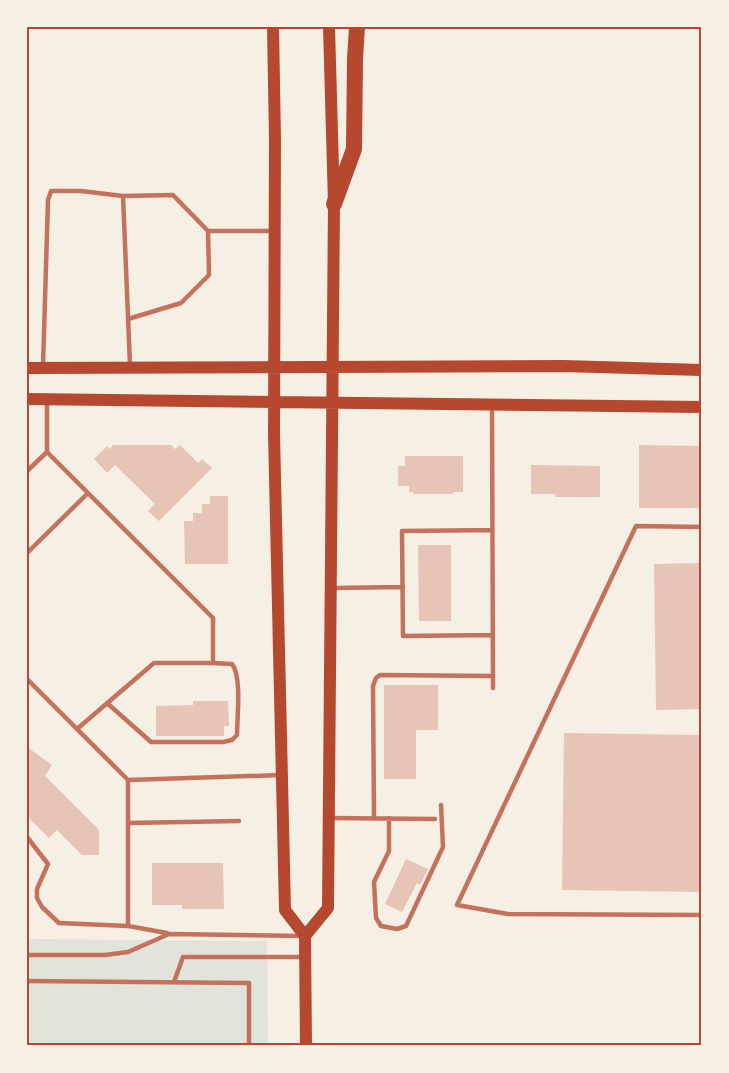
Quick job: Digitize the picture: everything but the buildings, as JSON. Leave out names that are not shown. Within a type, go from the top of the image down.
[{"type":"highway","points":[[334,204],[354,149],[357,27]]},
{"type":"main road","points":[[273,27],[276,402],[274,434],[285,910],[306,936]]},
{"type":"main road","points":[[306,1046],[306,936],[328,908],[334,204],[329,27]]},
{"type":"main road","points":[[27,368],[275,369],[563,366],[702,370]]},
{"type":"main road","points":[[27,399],[702,407]]},
{"type":"lane","points":[[43,369],[48,200],[51,191],[81,190],[123,196],[173,195],[208,231],[209,275],[181,303],[128,319]]},
{"type":"lane","points":[[123,196],[130,369]]},
{"type":"lane","points":[[208,231],[274,231]]},
{"type":"lane","points":[[47,399],[47,452],[213,618],[213,663]]},
{"type":"lane","points":[[492,406],[493,688]]},
{"type":"lane","points":[[27,471],[47,452]]},
{"type":"lane","points":[[27,553],[88,494]]},
{"type":"lane","points":[[702,527],[636,526],[457,905],[508,914],[702,915]]},
{"type":"lane","points":[[492,530],[402,531],[403,636],[493,635]]},
{"type":"lane","points":[[331,588],[403,587]]},
{"type":"lane","points":[[77,729],[107,703],[154,663],[213,663],[232,664],[235,667],[237,735],[232,740],[223,742],[151,742],[107,703]]},
{"type":"lane","points":[[374,818],[373,686],[376,678],[380,675],[493,676]]},
{"type":"lane","points":[[27,679],[128,780],[129,926]]},
{"type":"lane","points":[[128,780],[282,775]]},
{"type":"lane","points":[[389,818],[389,851],[375,882],[376,918],[381,926],[397,929],[406,926],[443,847],[441,805]]},
{"type":"lane","points":[[330,818],[435,819]]},
{"type":"lane","points":[[128,823],[238,821]]},
{"type":"lane","points":[[27,837],[48,864],[37,889],[37,898],[59,922],[129,926],[169,934],[306,936]]},
{"type":"lane","points":[[27,955],[105,956],[128,952],[169,934]]},
{"type":"lane","points":[[174,982],[183,957],[306,957]]},
{"type":"lane","points":[[27,981],[249,983],[249,1046]]},
{"type":"shaded area","points":[[27,939],[267,941],[268,1046],[27,1046]]}]
